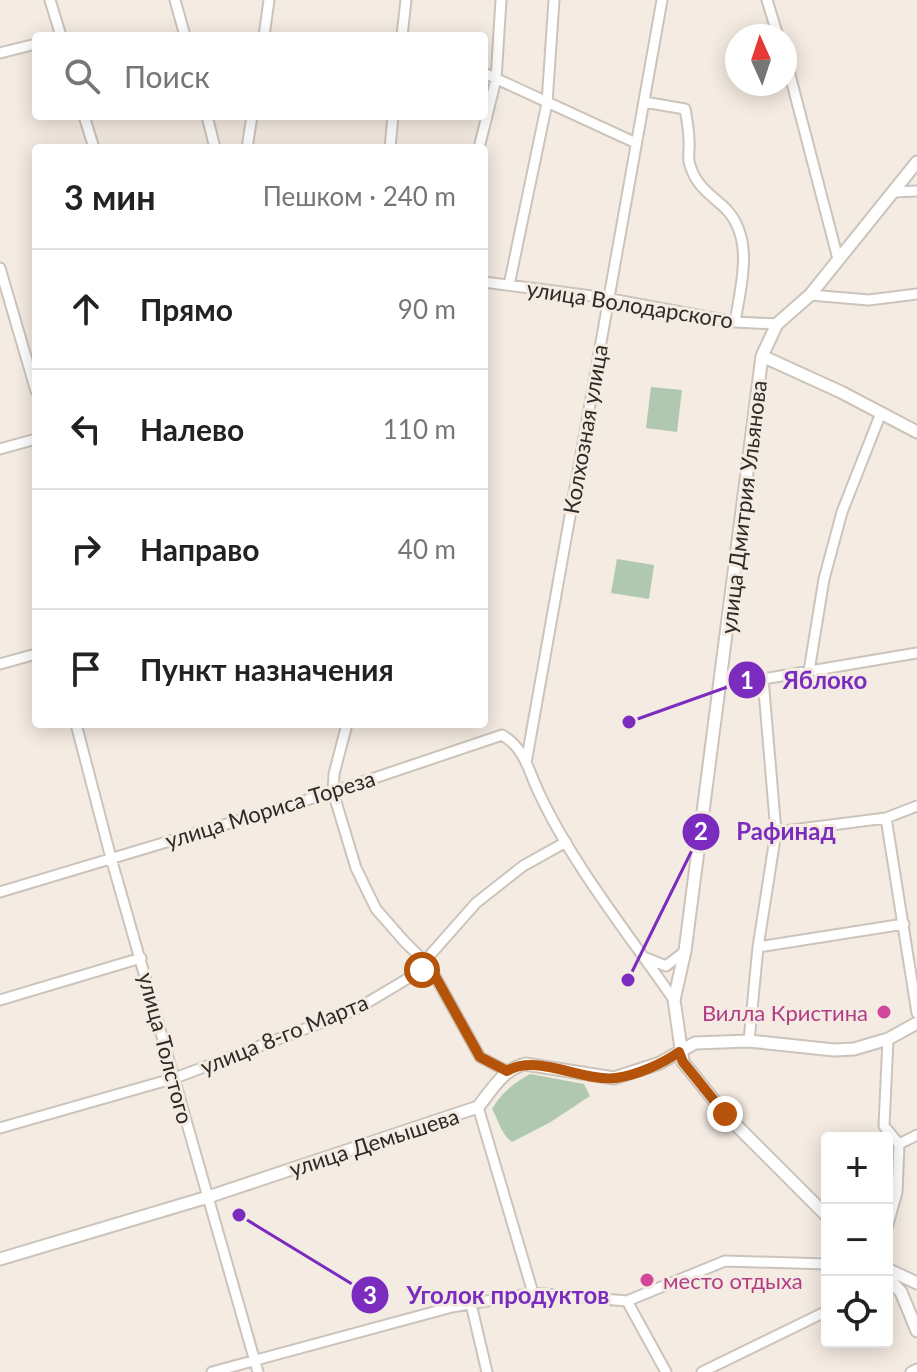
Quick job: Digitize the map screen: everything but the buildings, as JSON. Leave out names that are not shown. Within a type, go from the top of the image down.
[{"type":"street","points":[[50,0],[60,32]]},
{"type":"street","points":[[175,0],[184,32]]},
{"type":"street","points":[[265,32],[269,0]]},
{"type":"street","points":[[403,32],[406,0]]},
{"type":"street","points":[[488,111],[496,79],[501,0]]},
{"type":"street","points":[[509,285],[547,103],[554,0]]},
{"type":"street","name":"Колхозная улица","points":[[526,763],[662,0]]},
{"type":"street","points":[[767,0],[774,24]]},
{"type":"street","points":[[0,53],[32,45]]},
{"type":"street","points":[[488,75],[636,143]]},
{"type":"street","points":[[795,96],[838,259]]},
{"type":"street","points":[[644,102],[685,109],[688,163],[700,187],[724,207],[739,229],[744,251],[735,322]]},
{"type":"street","points":[[85,120],[93,144]]},
{"type":"street","points":[[208,120],[214,144]]},
{"type":"street","points":[[248,144],[251,120]]},
{"type":"street","points":[[390,144],[393,120]]},
{"type":"street","points":[[480,144],[486,120]]},
{"type":"street","name":"улица Дмитрия Ульянова","points":[[679,1052],[674,1000],[685,951],[762,356],[777,324],[810,295],[917,162]]},
{"type":"street","points":[[894,192],[917,191]]},
{"type":"street","points":[[0,268],[32,377]]},
{"type":"street","name":"улица Володарского","points":[[488,282],[608,299],[735,322],[777,324]]},
{"type":"street","points":[[810,295],[869,300],[917,294]]},
{"type":"street","points":[[0,317],[14,313]]},
{"type":"street","points":[[762,356],[806,374],[917,432]]},
{"type":"street","points":[[809,671],[824,579],[842,512],[881,413]]},
{"type":"street","points":[[0,449],[32,440]]},
{"type":"street","points":[[721,680],[763,679],[917,653]]},
{"type":"street","points":[[0,664],[32,655]]},
{"type":"street","points":[[749,1041],[758,947],[776,832],[763,679]]},
{"type":"street","name":"улица Толстого","points":[[77,728],[111,858],[258,1372]]},
{"type":"street","points":[[346,728],[334,774],[333,792],[356,868],[376,909],[426,963],[480,1057],[507,1071],[525,1064],[614,1078],[660,1063],[695,1043],[749,1041],[834,1050],[854,1049],[888,1039],[917,1023]]},
{"type":"street","name":"улица Мориса Тореза","points":[[0,892],[333,792],[502,735],[516,743],[526,763]]},
{"type":"street","points":[[526,763],[566,842],[674,1000]]},
{"type":"street","points":[[776,832],[886,818],[917,806]]},
{"type":"street","points":[[886,818],[917,1013]]},
{"type":"street","name":"улица 8-го Марта","points":[[0,1128],[175,1078],[355,1010],[422,970],[448,933],[484,896],[523,866],[566,842]]},
{"type":"street","points":[[758,947],[904,924]]},
{"type":"street","points":[[643,956],[666,966],[685,951]]},
{"type":"street","points":[[0,1000],[141,958]]},
{"type":"street","points":[[888,1039],[884,1126],[899,1144],[897,1192],[893,1206]]},
{"type":"street","points":[[679,1052],[683,1062],[725,1114],[821,1210]]},
{"type":"street","name":"улица Демышева","points":[[0,1259],[208,1197],[478,1107],[507,1071]]},
{"type":"street","points":[[478,1107],[533,1293]]},
{"type":"street","points":[[899,1144],[917,1135]]},
{"type":"street","points":[[212,1372],[471,1304],[533,1293],[627,1301],[725,1261],[821,1264]]},
{"type":"street","points":[[893,1272],[916,1283]]},
{"type":"street","points":[[893,1283],[901,1292],[917,1331]]},
{"type":"street","points":[[901,1292],[916,1283]]},
{"type":"street","points":[[627,1301],[666,1372]]},
{"type":"street","points":[[471,1304],[487,1372]]},
{"type":"street","points":[[702,1372],[821,1314]]},
{"type":"street","points":[[911,1372],[917,1369]]},
{"type":"green space","points":[[651,387],[682,390],[677,432],[646,428]]},
{"type":"green space","points":[[617,559],[654,565],[649,599],[611,593]]},
{"type":"green space","points":[[530,1074],[584,1084],[590,1096],[549,1123],[512,1142],[492,1109],[508,1089]]},
{"type":"place","name":"Яблоко","points":[[629,722]]},
{"type":"place","name":"Рафинад","points":[[628,980]]},
{"type":"place","name":"Вилла Кристина","points":[[884,1012]]},
{"type":"place","name":"Уголок продуктов","points":[[239,1215]]},
{"type":"place","name":"место отдыха","points":[[647,1280]]},
{"type":"route","points":[[422,970],[426,963],[430,967],[480,1057],[507,1071],[525,1064],[614,1078],[660,1063],[679,1052],[683,1062],[725,1114]]}]
